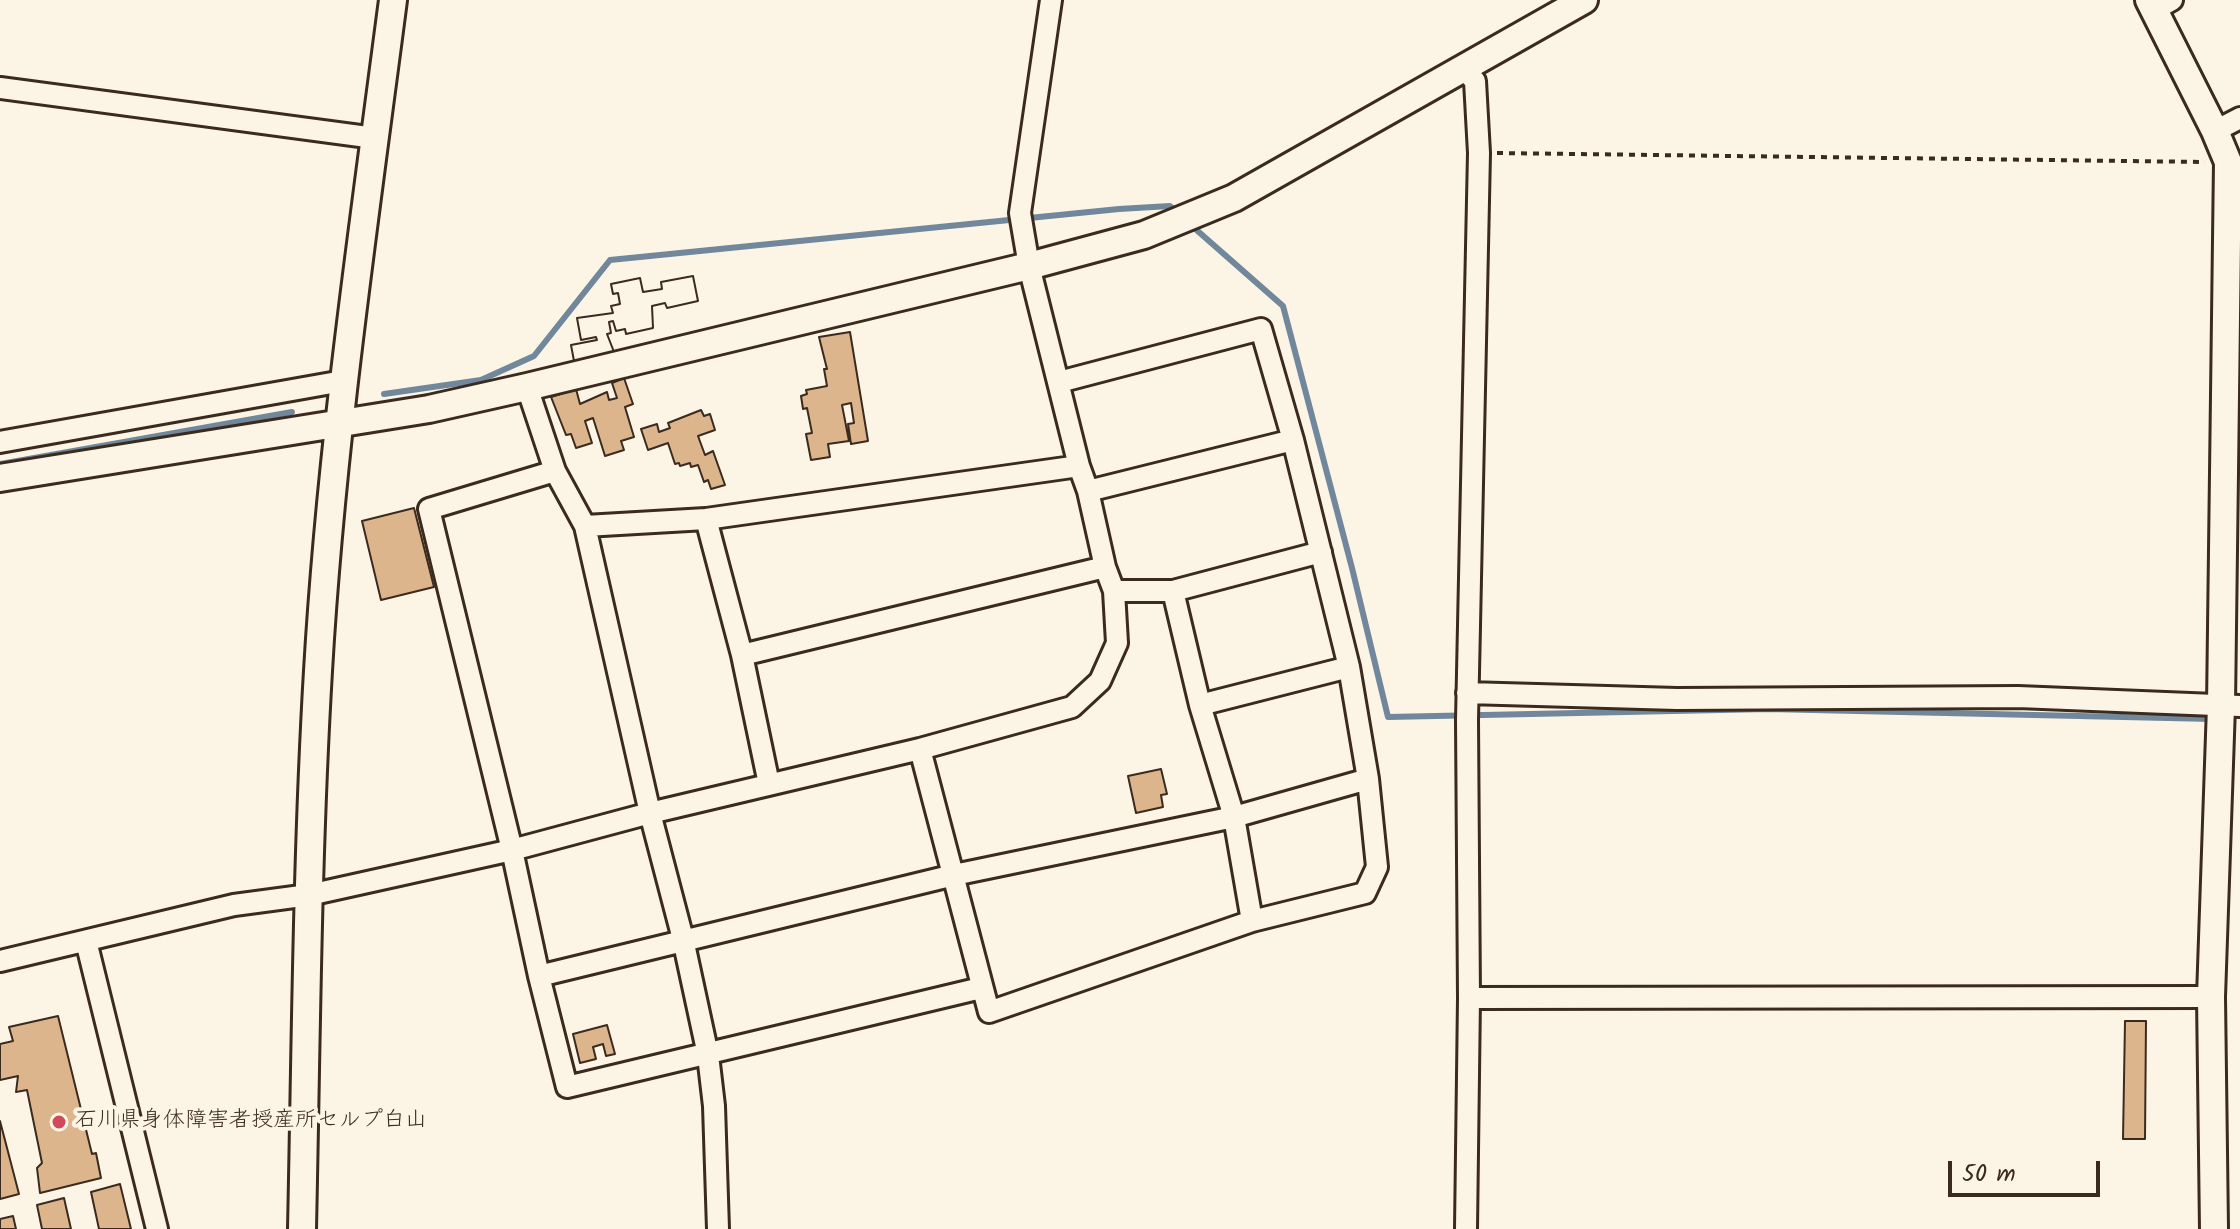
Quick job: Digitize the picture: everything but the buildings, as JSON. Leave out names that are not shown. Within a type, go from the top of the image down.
[{"type":"street","points":[[302,1229],[309,895],[318,671],[338,425],[393,0]]},
{"type":"street","points":[[0,961],[234,905],[309,895],[512,850],[650,813],[920,749],[1072,707],[1100,681],[1117,643],[1114,591],[1079,466],[1029,266],[1021,220],[1051,0]]},
{"type":"street","points":[[0,478],[338,425],[527,387],[1029,266],[1144,235],[1234,198],[1584,0]]},
{"type":"street","points":[[2158,3],[2234,173],[2232,511],[2226,713],[2211,997],[2214,1229]]},
{"type":"street","points":[[1463,68],[1475,81],[1479,153],[1467,708],[1469,998],[1466,1229]]},
{"type":"street","points":[[0,88],[375,138]]},
{"type":"street","points":[[2215,131],[2240,118]]},
{"type":"street","points":[[920,749],[989,1012],[1252,921],[1365,893],[1377,867],[1368,779],[1349,667],[1293,440],[1261,329],[1059,382]]},
{"type":"street","points":[[0,442],[343,381]]},
{"type":"street","points":[[527,387],[555,471],[585,526],[650,813],[683,939],[708,1055],[714,1106],[718,1229]]},
{"type":"street","points":[[1088,491],[1293,440]]},
{"type":"street","points":[[585,526],[706,519],[1079,466]]},
{"type":"street","points":[[555,471],[429,509],[567,1087],[981,988]]},
{"type":"street","points":[[706,519],[742,655],[769,784]]},
{"type":"street","points":[[1114,591],[1173,591],[1321,552]]},
{"type":"street","points":[[742,655],[1105,567]]},
{"type":"street","points":[[1173,591],[1200,705],[1234,817],[1252,921]]},
{"type":"street","points":[[1200,705],[1349,667]]},
{"type":"street","points":[[1467,708],[1677,699],[2018,697],[2226,713]]},
{"type":"street","points":[[539,976],[954,875],[1234,817],[1368,779]]},
{"type":"street","points":[[86,941],[157,1229]]},
{"type":"street","points":[[1469,998],[2211,997]]},
{"type":"path","points":[[1479,153],[2234,173]]},
{"type":"waterway","points":[[384,394],[481,380],[534,356],[610,260],[1119,209],[1170,206],[1176,211]]},
{"type":"waterway","points":[[1192,226],[1283,306],[1388,717],[1768,709],[2212,719]]},
{"type":"waterway","points":[[0,464],[292,412]]},
{"type":"place","name":"石川県身体障害者授産所セルプ白山","points":[[59,1122]]}]
